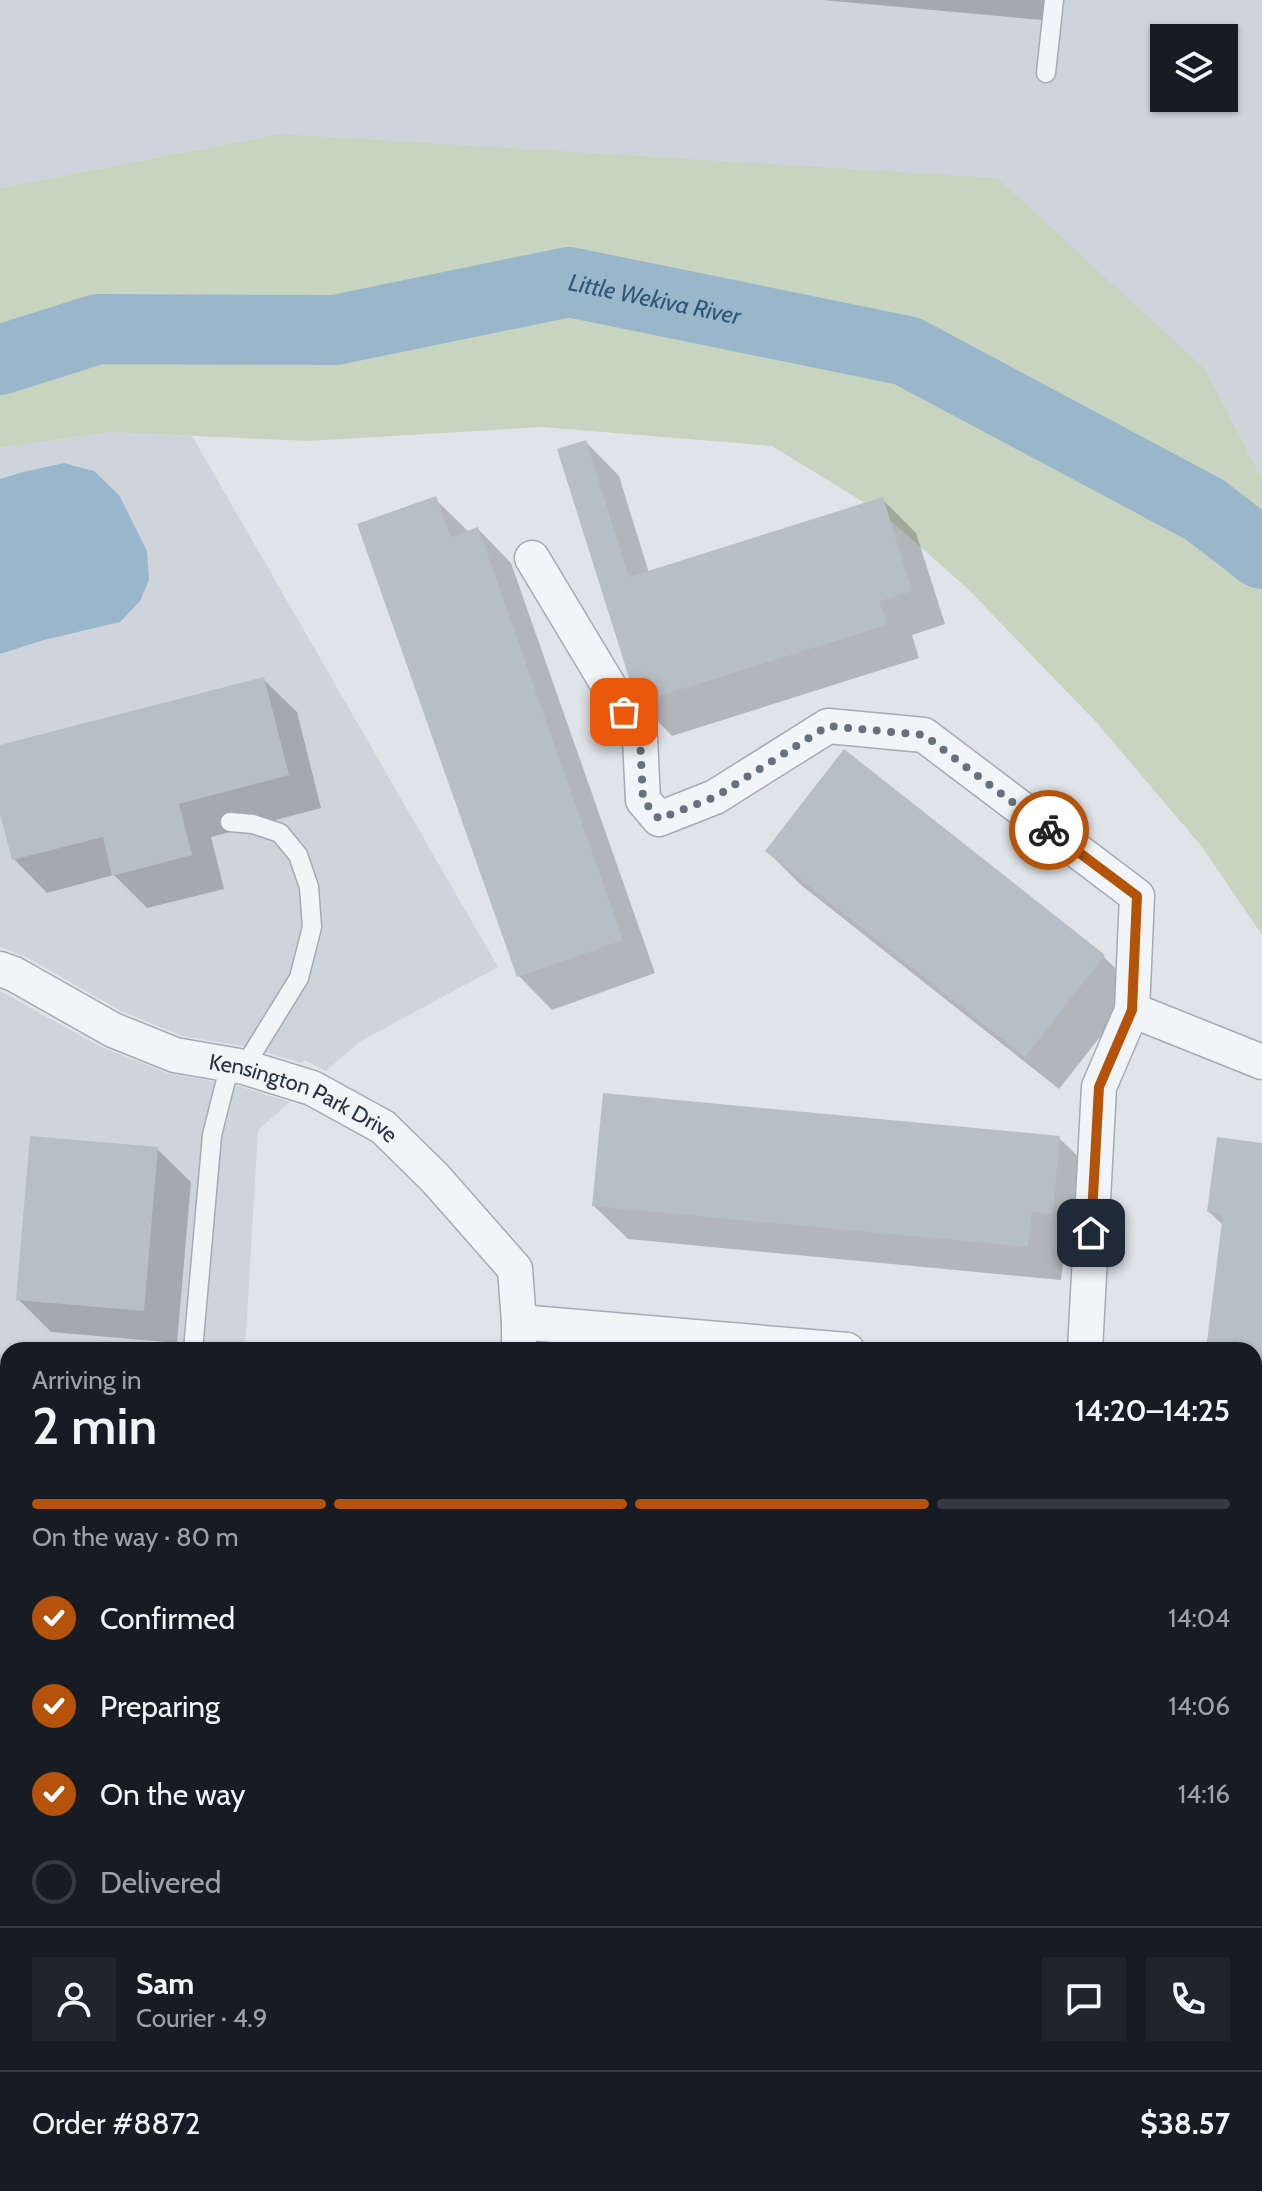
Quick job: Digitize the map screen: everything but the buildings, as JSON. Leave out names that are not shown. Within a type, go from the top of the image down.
[{"type":"street","points":[[532,558],[640,738],[643,800],[659,819],[715,797],[828,726],[924,735],[1137,896],[1132,1010],[1099,1087],[1085,1342]]},
{"type":"street","name":"Kensington Park Drive","points":[[0,969],[113,1030],[175,1055],[237,1065],[312,1088],[383,1127],[435,1178],[515,1269],[519,1336],[660,1342]]},
{"type":"street","points":[[1132,1010],[1262,1062]]},
{"type":"lane","points":[[1046,73],[1054,0]]},
{"type":"lane","points":[[194,1342],[212,1135],[237,1065],[299,978],[312,927],[309,887],[298,855],[280,833],[253,824],[230,822]]},
{"type":"shaded area","points":[[0,0],[1262,0],[1262,479],[1205,369],[279,134],[0,188]]},
{"type":"shaded area","points":[[110,432],[192,436],[498,967],[359,1042],[326,1071],[304,1060],[302,1063],[248,1047],[182,1036],[123,1012],[26,957],[0,947],[0,654],[44,640],[119,495],[94,471],[64,463],[0,479],[0,448]]},
{"type":"shaded area","points":[[0,991],[101,1047],[167,1073],[238,1086],[290,1102],[258,1130],[245,1342],[0,1342]]},
{"type":"green space","points":[[279,134],[997,178],[1205,369],[1262,479],[1262,935],[1203,848],[1097,723],[967,588],[883,514],[772,446],[542,427],[308,441],[110,432],[0,448],[0,188]]},
{"type":"water","points":[[64,463],[94,471],[119,495],[147,551],[149,580],[140,601],[120,622],[0,654],[0,479]]},
{"type":"waterway","name":"Little Wekiva River","points":[[0,360],[98,329],[335,330],[569,282],[907,351],[1205,510],[1262,554]]},
{"type":"way so far","points":[[624,712],[640,738],[643,800],[659,819],[715,797],[828,726],[924,735],[1049,830]]},
{"type":"route","points":[[1049,830],[1137,896],[1132,1010],[1099,1087],[1091,1233]]}]
